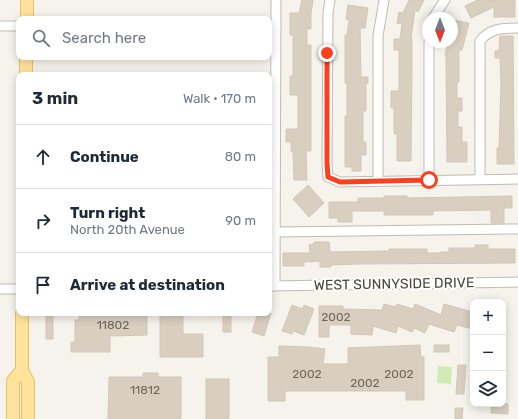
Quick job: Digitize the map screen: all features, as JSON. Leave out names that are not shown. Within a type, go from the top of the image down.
[{"type":"main road","points":[[27,0],[27,16]]},
{"type":"main road","points":[[26,60],[26,72]]},
{"type":"main road","points":[[22,316],[22,370],[28,382],[28,419]]},
{"type":"main road","points":[[13,419],[13,381],[22,370]]},
{"type":"street","points":[[272,286],[276,232],[276,0]]},
{"type":"street","points":[[330,0],[328,21],[328,177],[340,182],[518,179]]},
{"type":"street","points":[[378,181],[378,36],[384,0]]},
{"type":"street","points":[[437,12],[445,0]]},
{"type":"street","points":[[0,26],[16,26]]},
{"type":"street","points":[[480,179],[480,41],[491,31],[498,29],[518,28]]},
{"type":"street","points":[[429,48],[429,180]]},
{"type":"street","points":[[276,232],[518,229]]},
{"type":"street","name":"WEST SUNNYSIDE DRIVE","points":[[272,286],[518,282]]},
{"type":"street","points":[[0,289],[16,289]]},
{"type":"green space","points":[[438,366],[452,367],[451,384],[437,383]]},
{"type":"building","points":[[302,0],[313,0],[311,29],[307,29],[307,45],[311,45],[311,151],[306,151],[307,180],[294,180],[293,151],[291,151],[291,142],[286,142],[286,129],[298,129],[298,95],[290,95],[290,76],[293,76],[293,35],[290,35],[290,13],[299,13]]},
{"type":"building","points":[[409,0],[424,0],[418,12],[415,10],[411,39],[411,161],[397,161],[397,134],[394,134],[394,108],[391,108],[391,91],[399,91],[399,50],[394,50],[394,39],[400,39],[402,24],[397,23],[399,12],[403,13]]},
{"type":"building","points":[[478,0],[515,0],[515,17],[494,17],[494,7],[471,18],[465,6]]},
{"type":"building","points":[[348,5],[368,8],[365,28],[360,28],[361,77],[368,77],[368,83],[366,83],[366,111],[363,111],[363,142],[366,142],[366,155],[361,155],[361,171],[352,171],[352,167],[345,167],[345,116],[347,116],[347,83],[345,83],[345,35],[347,35],[349,20],[346,19]]},
{"type":"building","points":[[458,21],[469,23],[462,50],[459,50],[459,82],[457,82],[457,98],[462,98],[462,111],[458,111],[458,127],[462,127],[462,142],[467,142],[467,162],[447,162],[445,55],[447,48],[458,48]]},
{"type":"building","points":[[500,36],[513,36],[514,164],[497,164],[501,84],[500,58],[495,58],[495,51],[499,51]]},
{"type":"building","points":[[308,185],[324,203],[309,217],[293,199]]},
{"type":"building","points":[[384,196],[407,196],[407,198],[512,196],[512,208],[504,208],[504,223],[491,223],[491,210],[433,211],[433,215],[384,215],[384,211],[352,211],[352,222],[338,222],[338,218],[329,218],[329,202],[358,202],[358,198],[384,198]]},
{"type":"building","points":[[314,242],[329,242],[330,252],[427,249],[427,253],[441,253],[449,252],[449,248],[475,248],[475,245],[488,245],[488,249],[515,249],[515,263],[357,264],[320,267],[320,261],[304,262],[304,266],[283,266],[283,253],[310,253],[309,245],[314,244]]},
{"type":"building","points":[[384,304],[396,307],[397,304],[413,309],[415,304],[441,315],[444,304],[470,311],[470,328],[457,325],[454,332],[429,324],[425,333],[414,328],[412,332],[398,326],[396,333],[373,326],[372,335],[351,334],[351,325],[329,325],[329,337],[319,337],[319,306],[343,306],[343,309],[382,310]]},
{"type":"building","points":[[292,305],[303,309],[304,305],[314,309],[304,335],[293,331],[292,334],[282,331]]},
{"type":"building","points":[[46,316],[53,316],[53,339],[46,339]]},
{"type":"building","points":[[79,316],[147,316],[147,335],[110,336],[110,352],[71,352],[71,342],[75,342],[75,320],[79,320]]},
{"type":"building","points":[[160,316],[183,316],[183,334],[203,334],[203,357],[160,357]]},
{"type":"building","points":[[223,316],[231,316],[231,332],[223,332]]},
{"type":"building","points":[[257,316],[270,316],[264,336],[252,332]]},
{"type":"building","points":[[420,345],[421,357],[424,357],[424,400],[406,400],[406,391],[285,391],[285,401],[268,401],[268,357],[279,357],[279,346],[325,349],[323,364],[348,364],[348,348]]},
{"type":"building","points":[[434,345],[449,345],[449,352],[434,352]]},
{"type":"building","points":[[458,365],[466,365],[464,394],[456,394]]},
{"type":"building","points":[[143,373],[158,373],[158,377],[181,377],[181,419],[108,419],[109,377],[143,377]]},
{"type":"building","points":[[206,379],[229,379],[229,419],[206,419]]},
{"type":"building","points":[[506,404],[508,404],[508,414],[491,413],[491,407],[506,407]]},
{"type":"building","points":[[455,408],[463,408],[462,419],[455,419]]},
{"type":"route","points":[[327,53],[328,177],[340,182],[429,180]]}]
